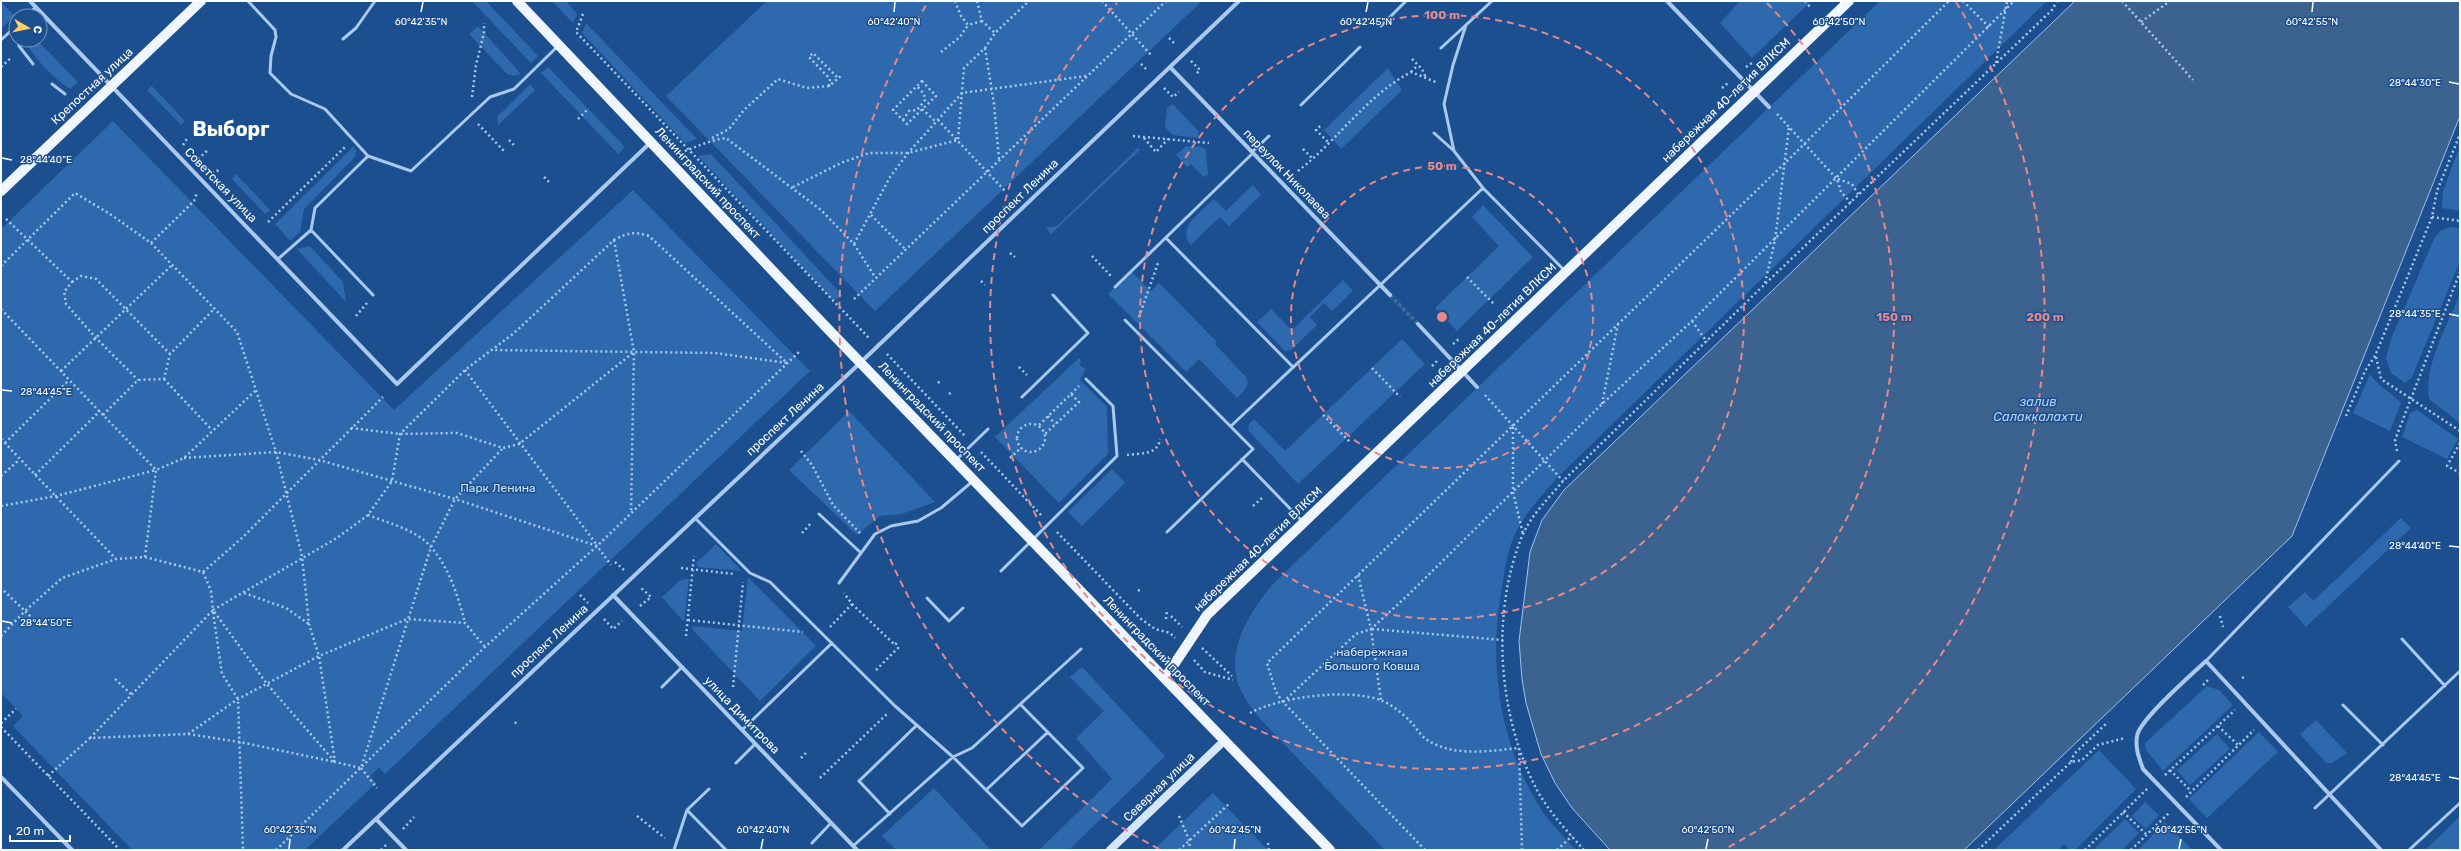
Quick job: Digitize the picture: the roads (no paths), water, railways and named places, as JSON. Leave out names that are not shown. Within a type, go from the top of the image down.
[{"type":"main road","name":"Крепостная улица","points":[[1,191],[200,1]]},
{"type":"main road","name":"Ленинградский проспект","points":[[517,1],[860,362],[1330,850]]},
{"type":"main road","name":"набережная 40-летия ВЛКСМ","points":[[1165,678],[1207,615],[1849,1]]},
{"type":"main road","name":"Северная улица","points":[[1110,850],[1225,740]]},
{"type":"street","name":"Советская улица","points":[[30,1],[397,384],[652,142]]},
{"type":"street","name":"проспект Ленина","points":[[343,850],[878,346],[1239,1]]},
{"type":"street","points":[[1667,1],[1770,107]]},
{"type":"street","name":"переулок Николаева","points":[[1170,67],[1390,295]]},
{"type":"street","points":[[1418,324],[1463,370],[1477,387]]},
{"type":"street","name":"улица Димитрова","points":[[613,595],[855,848]]},
{"type":"street","points":[[2221,850],[2143,769],[2137,753],[2137,734],[2148,718],[2206,661],[2331,794],[2381,850]]},
{"type":"street","points":[[1,777],[72,850]]},
{"type":"street","points":[[376,819],[406,850]]},
{"type":"lane","points":[[248,1],[275,30],[276,37],[271,56],[270,73],[291,94],[325,109],[368,156],[411,171],[490,98],[514,89],[559,45]]},
{"type":"lane","points":[[343,39],[356,28],[375,1]]},
{"type":"lane","points":[[1381,26],[1406,1]]},
{"type":"lane","points":[[1441,48],[1492,1]]},
{"type":"lane","points":[[1454,151],[1444,104],[1466,25]]},
{"type":"lane","points":[[20,48],[32,64]]},
{"type":"lane","points":[[1301,105],[1360,48]]},
{"type":"lane","points":[[52,84],[65,94]]},
{"type":"lane","points":[[1434,133],[1454,151],[1483,188],[1565,272]]},
{"type":"lane","points":[[1115,287],[1269,136]]},
{"type":"lane","points":[[278,259],[311,230],[314,208],[368,156]]},
{"type":"lane","points":[[1231,426],[1483,188]]},
{"type":"lane","points":[[311,230],[373,295]]},
{"type":"lane","points":[[1166,238],[1293,368]]},
{"type":"lane","points":[[1022,397],[1088,333],[1053,295]]},
{"type":"lane","points":[[1125,320],[1253,449],[1167,532]]},
{"type":"lane","points":[[1000,571],[1117,456],[1113,406],[1086,379]]},
{"type":"lane","points":[[956,460],[988,429]]},
{"type":"lane","points":[[1242,459],[1304,523]]},
{"type":"lane","points":[[2206,661],[2399,461]]},
{"type":"lane","points":[[839,582],[875,534],[891,526],[918,521],[941,508],[974,479]]},
{"type":"lane","points":[[819,514],[860,552]]},
{"type":"lane","points":[[695,518],[748,570],[770,582],[895,706],[953,757],[1022,826],[1083,768],[1021,705]]},
{"type":"lane","points":[[927,598],[949,621],[963,608]]},
{"type":"lane","points":[[2402,638],[2445,686]]},
{"type":"lane","points":[[742,730],[832,643]]},
{"type":"lane","points":[[855,848],[953,757],[972,748],[1081,649]]},
{"type":"lane","points":[[662,687],[682,667]]},
{"type":"lane","points":[[2316,808],[2460,671]]},
{"type":"lane","points":[[2343,704],[2383,745]]},
{"type":"lane","points":[[890,814],[859,781],[916,726]]},
{"type":"lane","points":[[986,790],[1048,732]]},
{"type":"lane","points":[[736,763],[755,744]]},
{"type":"lane","points":[[674,850],[687,810],[709,789]]},
{"type":"lane","points":[[2409,850],[2460,803]]},
{"type":"lane","points":[[687,810],[726,850]]},
{"type":"lane","points":[[812,843],[831,823]]},
{"type":"water","name":"залив Салаккалахти","points":[[2075,1],[2460,1],[2460,116],[2292,536],[1964,850],[1610,850],[1572,808],[1555,783],[1541,754],[1526,703],[1522,679],[1519,641],[1530,552],[1542,520],[1564,490]]},
{"type":"tunnel","points":[[1390,295],[1418,324]]},
{"type":"district","name":"Выборг","points":[[231,129]]},
{"type":"park label","name":"Парк Ленина","points":[[498,488]]},
{"type":"park label","name":"набережная Большого Ковша","points":[[1372,659]]}]
